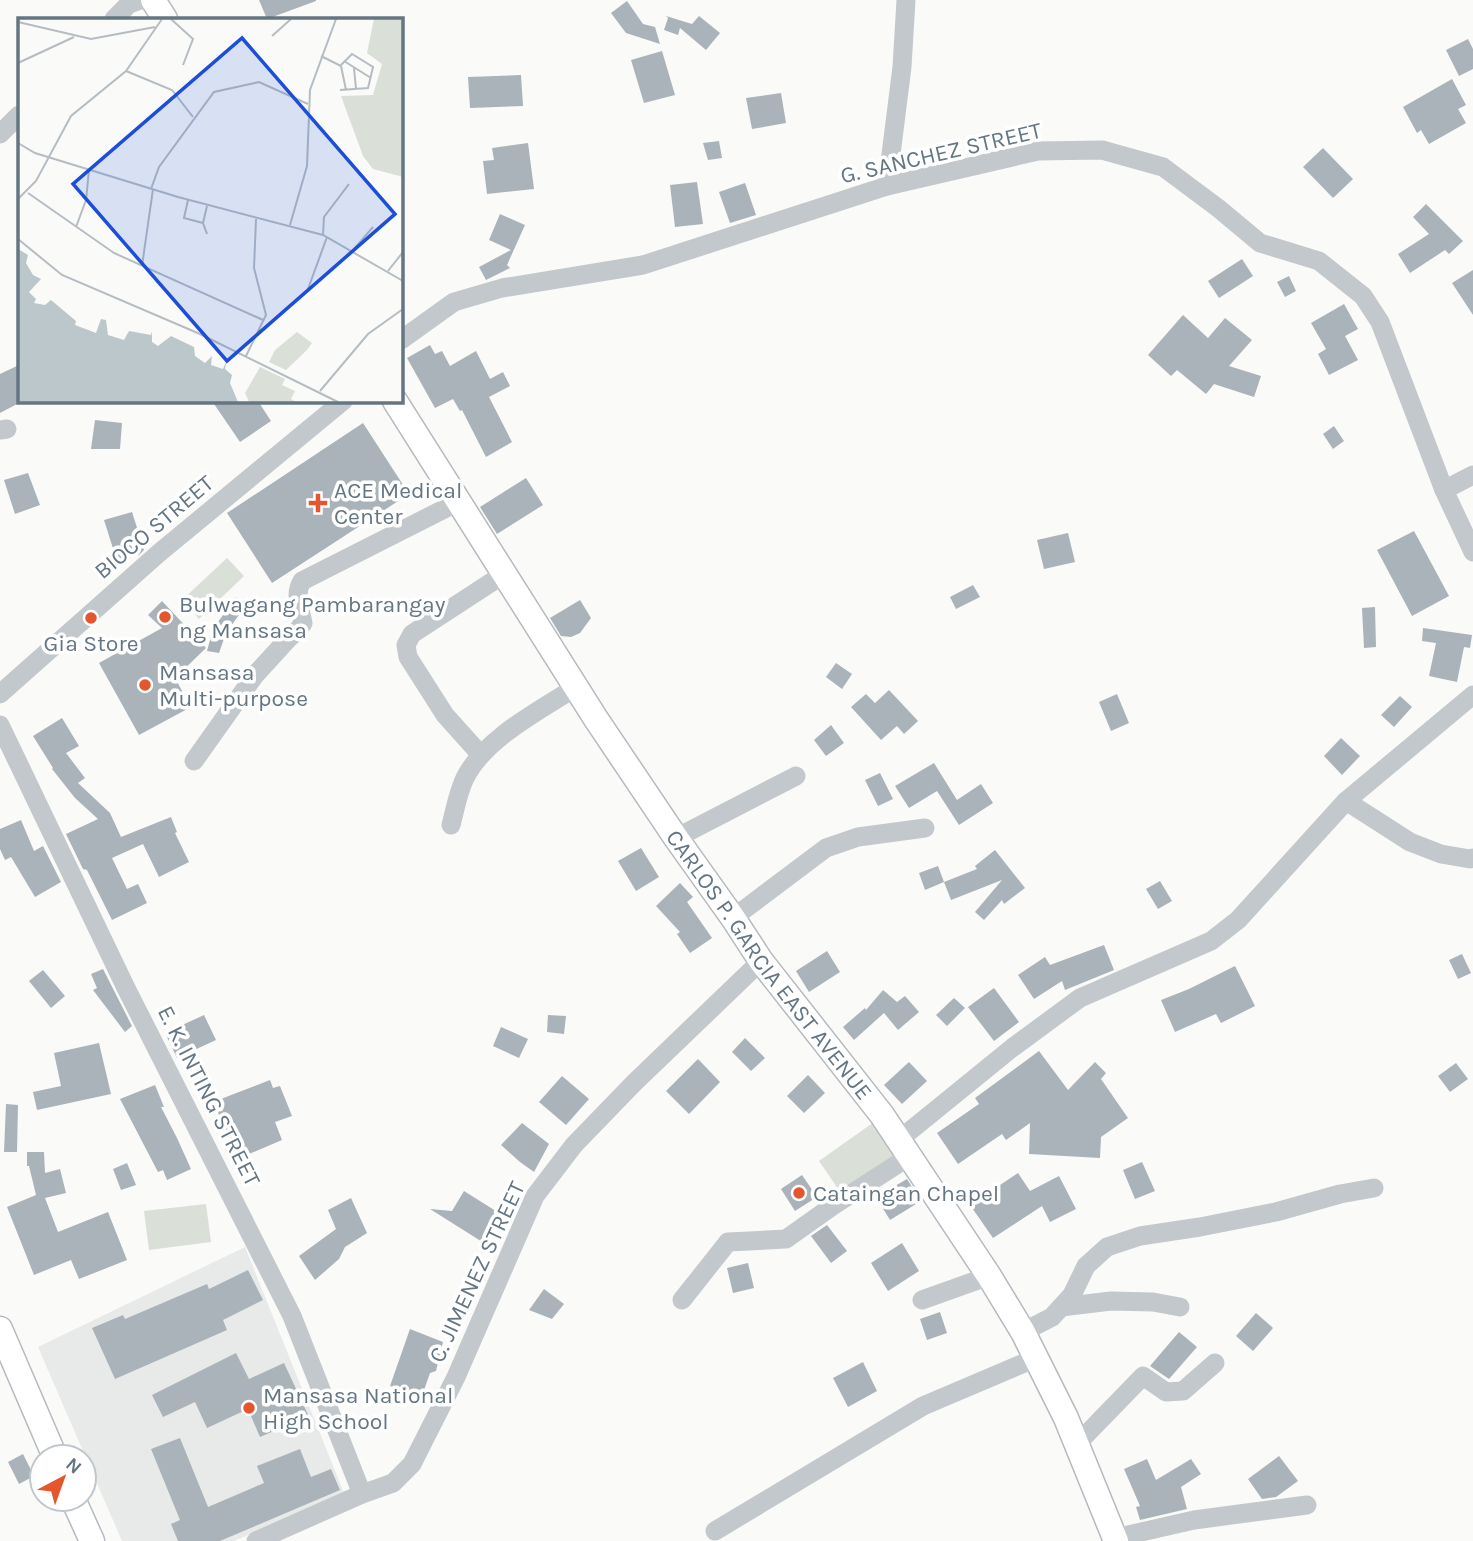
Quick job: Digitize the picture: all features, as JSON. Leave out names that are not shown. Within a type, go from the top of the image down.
[{"type":"main road","points":[[153,0],[164,18]]},
{"type":"main road","name":"CARLOS P. GARCIA EAST AVENUE","points":[[396,402],[576,687],[676,838],[761,961],[905,1148],[989,1276],[1023,1332],[1066,1418],[1116,1539]]},
{"type":"main road","points":[[0,1329],[49,1443]]},
{"type":"main road","points":[[79,1513],[92,1541]]},
{"type":"street","points":[[115,18],[129,4],[140,0]]},
{"type":"street","points":[[887,186],[902,67],[906,0]]},
{"type":"street","points":[[0,134],[18,116]]},
{"type":"street","name":"G. SANCHEZ STREET","points":[[402,339],[454,302],[502,288],[643,265],[887,186],[1038,151],[1102,150],[1163,167],[1260,243],[1319,261],[1363,296],[1380,322],[1444,490],[1473,552]]},
{"type":"street","name":"BIOCO STREET","points":[[0,694],[159,554],[342,402]]},
{"type":"street","points":[[1444,490],[1473,475]]},
{"type":"street","points":[[194,761],[256,675],[303,623],[297,596],[302,581],[458,502]]},
{"type":"street","points":[[480,754],[444,715],[408,657],[406,645],[412,634],[504,574]]},
{"type":"street","points":[[451,825],[465,779],[480,754],[501,736],[576,687]]},
{"type":"street","points":[[682,1300],[729,1242],[786,1239],[834,1205],[905,1148],[1012,1048],[1080,998],[1211,941],[1238,920],[1346,801],[1473,695]]},
{"type":"street","name":"E. K. INTING STREET","points":[[0,725],[126,988],[292,1316],[362,1494]]},
{"type":"street","points":[[676,838],[796,776]]},
{"type":"street","points":[[1346,801],[1410,842],[1441,854],[1473,858]]},
{"type":"street","points":[[733,918],[826,848],[858,837],[925,828]]},
{"type":"street","name":"C. JIMENEZ STREET","points":[[256,1541],[393,1483],[412,1464],[456,1377],[535,1196],[574,1144],[761,961]]},
{"type":"street","points":[[1023,1332],[1052,1317],[1072,1296],[1086,1266],[1107,1247],[1140,1236],[1276,1212],[1340,1194],[1374,1188]]},
{"type":"street","points":[[922,1300],[989,1276]]},
{"type":"street","points":[[1061,1307],[1111,1301],[1153,1302],[1180,1307]]},
{"type":"street","points":[[715,1531],[923,1406],[1035,1358]]},
{"type":"street","points":[[1077,1444],[1143,1376],[1166,1392],[1183,1391],[1215,1363]]},
{"type":"street","points":[[1116,1539],[1194,1520],[1307,1505]]},
{"type":"shaded area","points":[[227,558],[244,576],[199,619],[182,600]]},
{"type":"shaded area","points":[[874,1122],[896,1154],[841,1193],[819,1161]]},
{"type":"shaded area","points":[[206,1204],[211,1242],[149,1250],[144,1211]]},
{"type":"shaded area","points":[[245,1247],[344,1493],[234,1541],[122,1541],[98,1486],[98,1443],[80,1443],[38,1347]]},
{"type":"building","points":[[259,0],[316,0],[270,18],[267,18]]},
{"type":"building","points":[[627,1],[643,24],[655,27],[660,44],[626,33],[611,13]]},
{"type":"building","points":[[666,16],[692,24],[699,16],[720,33],[706,50],[680,28],[678,35],[664,30],[668,18]]},
{"type":"building","points":[[1468,39],[1473,49],[1473,69],[1459,76],[1446,50]]},
{"type":"building","points":[[662,51],[675,95],[644,103],[631,60]]},
{"type":"building","points":[[521,75],[523,106],[470,108],[468,77]]},
{"type":"building","points":[[1452,79],[1466,105],[1458,109],[1466,123],[1429,144],[1421,130],[1417,133],[1403,107]]},
{"type":"building","points":[[781,93],[786,123],[752,129],[746,98]]},
{"type":"building","points":[[719,141],[722,158],[708,160],[703,143]]},
{"type":"building","points":[[528,143],[534,189],[487,194],[483,161],[494,160],[492,148]]},
{"type":"building","points":[[1323,148],[1353,179],[1333,198],[1303,167]]},
{"type":"building","points":[[697,182],[703,224],[675,227],[670,185]]},
{"type":"building","points":[[745,183],[756,215],[730,223],[719,192]]},
{"type":"building","points":[[1426,204],[1463,241],[1449,254],[1445,250],[1410,273],[1398,254],[1429,234],[1413,217]]},
{"type":"building","points":[[500,214],[525,225],[507,265],[510,268],[486,280],[479,267],[511,250],[489,240]]},
{"type":"building","points":[[1242,259],[1253,276],[1219,298],[1208,281]]},
{"type":"building","points":[[1473,270],[1473,315],[1452,283]]},
{"type":"building","points":[[1289,276],[1296,291],[1285,297],[1277,282]]},
{"type":"building","points":[[1344,304],[1358,329],[1345,336],[1358,360],[1329,375],[1318,354],[1326,349],[1311,323]]},
{"type":"building","points":[[1183,315],[1208,338],[1225,318],[1252,340],[1229,366],[1261,376],[1254,397],[1214,384],[1206,394],[1177,370],[1171,376],[1148,355]]},
{"type":"building","points":[[430,345],[435,354],[442,351],[450,366],[476,351],[490,379],[503,372],[510,386],[489,397],[512,442],[486,457],[462,410],[460,411],[453,399],[435,408],[407,358]]},
{"type":"building","points":[[18,365],[19,403],[0,413],[0,374]]},
{"type":"building","points":[[213,402],[259,402],[271,421],[240,442]]},
{"type":"building","points":[[95,420],[122,423],[120,449],[91,449]]},
{"type":"building","name":"ACE Medical Center","points":[[363,423],[409,494],[272,583],[227,513]]},
{"type":"building","points":[[1334,426],[1344,441],[1333,449],[1323,434]]},
{"type":"building","points":[[28,473],[40,505],[15,514],[4,480]]},
{"type":"building","points":[[526,478],[543,505],[497,534],[480,507]]},
{"type":"building","points":[[132,512],[144,550],[139,555],[117,561],[104,520]]},
{"type":"building","points":[[1414,531],[1449,596],[1412,616],[1377,550]]},
{"type":"building","points":[[1068,533],[1075,562],[1044,569],[1037,540]]},
{"type":"building","points":[[973,585],[980,597],[956,609],[950,597]]},
{"type":"building","points":[[236,597],[246,605],[226,633],[219,653],[207,651],[213,629]]},
{"type":"building","points":[[580,600],[591,618],[580,633],[571,637],[561,636],[550,618]]},
{"type":"building","name":"Mansasa Multi-purpose","points":[[162,601],[206,648],[175,678],[191,707],[139,735],[99,663],[162,628],[148,615]]},
{"type":"building","points":[[1375,607],[1376,647],[1364,648],[1362,608]]},
{"type":"building","points":[[1423,628],[1472,635],[1470,648],[1464,647],[1457,682],[1429,676],[1436,643],[1422,641]]},
{"type":"building","points":[[836,663],[852,674],[842,689],[826,677]]},
{"type":"building","points":[[889,690],[918,721],[904,734],[897,726],[881,740],[851,707],[866,694],[875,703]]},
{"type":"building","points":[[1117,694],[1129,723],[1111,731],[1099,702]]},
{"type":"building","points":[[1400,696],[1412,707],[1394,727],[1381,715]]},
{"type":"building","points":[[62,718],[79,746],[66,753],[85,778],[78,783],[110,813],[121,837],[171,817],[177,832],[175,833],[189,862],[159,877],[143,844],[112,858],[127,889],[138,884],[147,903],[112,920],[66,834],[98,819],[75,798],[52,769],[33,736]]},
{"type":"building","points":[[831,725],[844,743],[826,756],[814,740]]},
{"type":"building","points":[[1341,738],[1360,756],[1342,775],[1324,756]]},
{"type":"building","points":[[934,763],[957,800],[981,784],[993,803],[959,825],[937,791],[909,808],[895,786]]},
{"type":"building","points":[[880,773],[893,799],[878,806],[865,780]]},
{"type":"building","points":[[21,820],[34,851],[43,846],[61,882],[35,897],[11,857],[5,860],[0,849],[0,829]]},
{"type":"building","points":[[641,848],[659,877],[636,891],[618,861]]},
{"type":"building","points":[[995,850],[1025,888],[1004,904],[1002,900],[984,920],[975,912],[1002,880],[951,900],[944,882],[977,869],[975,866]]},
{"type":"building","points":[[938,866],[944,882],[925,890],[919,873]]},
{"type":"building","points":[[1160,881],[1172,901],[1158,909],[1146,889]]},
{"type":"building","points":[[680,883],[693,897],[687,902],[712,938],[690,953],[677,934],[680,932],[656,906]]},
{"type":"building","points":[[1104,945],[1114,970],[1065,990],[1062,981],[1034,999],[1018,975],[1045,957],[1050,965]]},
{"type":"building","points":[[827,951],[840,972],[809,992],[796,971]]},
{"type":"building","points":[[1462,954],[1471,973],[1458,979],[1449,960]]},
{"type":"building","points":[[1235,966],[1255,1006],[1221,1023],[1216,1014],[1175,1032],[1161,1000]]},
{"type":"building","points":[[103,969],[132,1026],[125,1032],[93,990],[97,988],[91,974]]},
{"type":"building","points":[[43,970],[65,996],[51,1008],[29,981]]},
{"type":"building","points":[[994,988],[1019,1022],[994,1041],[968,1007]]},
{"type":"building","points":[[883,990],[897,1002],[905,996],[919,1012],[898,1030],[884,1013],[854,1040],[843,1027],[865,1008],[866,1010]]},
{"type":"building","points":[[954,998],[965,1008],[947,1026],[936,1015]]},
{"type":"building","points":[[204,1015],[216,1040],[177,1058],[165,1033]]},
{"type":"building","points":[[548,1015],[566,1016],[564,1034],[547,1032]]},
{"type":"building","points":[[501,1027],[528,1039],[519,1058],[493,1046]]},
{"type":"building","points":[[745,1038],[765,1058],[751,1071],[732,1052]]},
{"type":"building","points":[[99,1043],[111,1094],[37,1110],[33,1092],[61,1086],[54,1053]]},
{"type":"building","points":[[1039,1051],[1068,1090],[1095,1062],[1106,1073],[1101,1079],[1128,1118],[1101,1137],[1100,1158],[1029,1154],[1030,1123],[1006,1140],[1002,1134],[958,1164],[937,1133],[979,1104],[975,1098]]},
{"type":"building","points":[[698,1059],[720,1082],[689,1114],[666,1091]]},
{"type":"building","points":[[909,1062],[927,1081],[902,1104],[884,1085]]},
{"type":"building","points":[[1456,1063],[1468,1079],[1450,1092],[1438,1076]]},
{"type":"building","points":[[808,1075],[825,1093],[804,1113],[787,1096]]},
{"type":"building","points":[[562,1076],[589,1099],[566,1125],[539,1102]]},
{"type":"building","points":[[270,1080],[273,1088],[280,1086],[292,1116],[275,1122],[282,1140],[242,1157],[235,1138],[231,1140],[213,1102]]},
{"type":"building","points":[[155,1085],[164,1107],[161,1107],[191,1169],[167,1180],[163,1170],[158,1172],[120,1099]]},
{"type":"building","points":[[6,1104],[18,1105],[17,1152],[4,1152]]},
{"type":"building","points":[[522,1123],[549,1144],[534,1172],[501,1145]]},
{"type":"building","points":[[27,1152],[44,1152],[45,1173],[60,1169],[66,1193],[45,1198],[58,1232],[108,1212],[127,1260],[79,1279],[71,1260],[34,1275],[7,1207],[36,1195],[27,1166]]},
{"type":"building","points":[[1142,1162],[1155,1191],[1135,1199],[1123,1170]]},
{"type":"building","points":[[127,1163],[136,1185],[121,1190],[113,1169]]},
{"type":"building","points":[[1018,1173],[1030,1191],[1059,1176],[1076,1209],[1050,1222],[1042,1206],[993,1238],[970,1205]]},
{"type":"building","name":"Cataingan Chapel","points":[[802,1175],[817,1197],[795,1211],[781,1189]]},
{"type":"building","points":[[907,1179],[921,1201],[890,1220],[876,1197]]},
{"type":"building","points":[[464,1191],[499,1213],[484,1243],[430,1209],[452,1211]]},
{"type":"building","points":[[351,1198],[367,1233],[345,1247],[339,1259],[315,1280],[299,1256],[336,1229],[328,1210]]},
{"type":"building","points":[[827,1225],[847,1251],[831,1263],[811,1236]]},
{"type":"building","points":[[902,1243],[919,1271],[888,1291],[871,1263]]},
{"type":"building","points":[[748,1263],[754,1288],[733,1293],[727,1268]]},
{"type":"building","points":[[248,1270],[263,1300],[223,1320],[227,1330],[115,1379],[92,1328],[123,1315],[125,1319],[207,1284],[209,1289]]},
{"type":"building","points":[[544,1289],[564,1304],[552,1319],[529,1310]]},
{"type":"building","points":[[940,1312],[947,1333],[927,1340],[920,1319]]},
{"type":"building","points":[[1256,1313],[1273,1328],[1253,1351],[1236,1336]]},
{"type":"building","points":[[410,1329],[443,1342],[436,1371],[430,1373],[422,1396],[390,1386]]},
{"type":"building","points":[[1179,1332],[1197,1347],[1169,1379],[1150,1366]]},
{"type":"building","points":[[236,1353],[249,1379],[284,1363],[310,1419],[284,1431],[283,1427],[260,1437],[248,1409],[207,1428],[195,1402],[163,1417],[152,1395]]},
{"type":"building","points":[[863,1362],[877,1391],[848,1407],[833,1378]]},
{"type":"building","points":[[180,1438],[208,1507],[264,1483],[257,1466],[300,1449],[311,1477],[331,1469],[340,1490],[220,1541],[178,1541],[171,1524],[180,1520],[151,1449]]},
{"type":"building","points":[[23,1454],[28,1464],[28,1479],[19,1484],[8,1462]]},
{"type":"building","points":[[1279,1456],[1298,1481],[1276,1497],[1262,1499],[1248,1479]]},
{"type":"building","points":[[1147,1459],[1156,1480],[1191,1459],[1201,1474],[1181,1487],[1187,1509],[1140,1520],[1136,1507],[1140,1506],[1124,1469]]},
{"type":"place","name":"ACE Medical Center","points":[[318,503]]},
{"type":"place","name":"Bulwagang Pambarangay ng Mansasa","points":[[165,617]]},
{"type":"place","name":"Gia Store","points":[[91,618]]},
{"type":"place","name":"Mansasa Multi-purpose","points":[[145,685]]},
{"type":"place","name":"Cataingan Chapel","points":[[799,1193]]},
{"type":"place","name":"Mansasa National High School","points":[[249,1408]]}]
